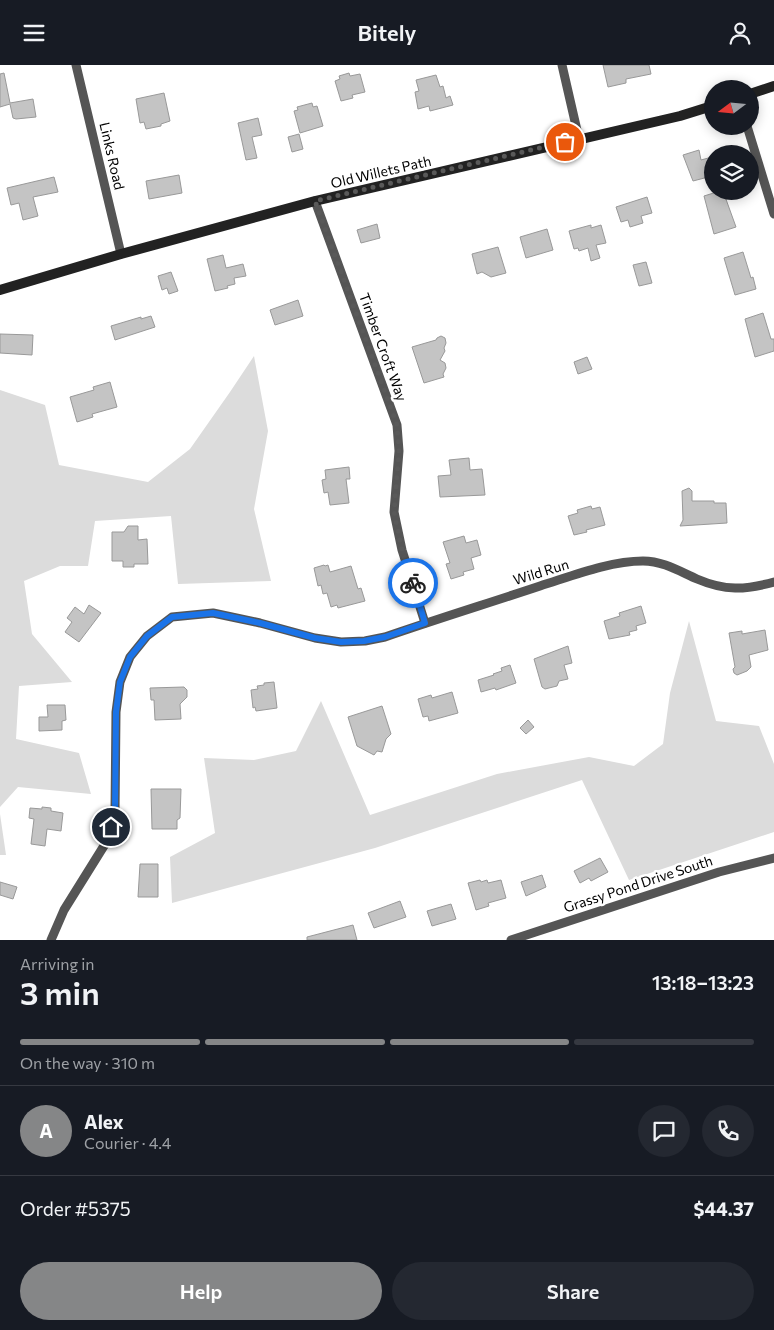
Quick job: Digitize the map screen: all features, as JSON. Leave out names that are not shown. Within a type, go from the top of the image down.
[{"type":"main road","points":[[759,92],[774,86]]},
{"type":"main road","name":"Old Willets Path","points":[[0,290],[121,254],[315,201],[680,116],[704,108]]},
{"type":"street","name":"Links Road","points":[[76,65],[121,254]]},
{"type":"street","points":[[562,65],[579,139]]},
{"type":"street","points":[[750,135],[774,214]]},
{"type":"street","name":"Timber Croft Way","points":[[315,201],[397,425],[399,451],[394,512],[402,550],[425,623]]},
{"type":"street","name":"Wild Run","points":[[51,940],[64,910],[107,841],[115,813],[116,712],[120,682],[130,657],[147,636],[172,617],[213,613],[315,638],[341,642],[364,641],[385,637],[567,578],[621,563],[645,561],[668,565],[699,580],[731,589],[753,588],[774,582]]},
{"type":"street","name":"Grassy Pond Drive South","points":[[511,940],[720,872],[774,858]]},
{"type":"street","points":[[544,929],[547,940]]},
{"type":"shaded area","points":[[254,356],[268,431],[254,509],[271,581],[178,584],[171,516],[95,521],[88,566],[60,566],[24,581],[32,634],[72,682],[19,686],[16,739],[79,753],[91,794],[18,787],[0,807],[0,390],[45,405],[59,465],[148,482],[190,449]]},
{"type":"shaded area","points":[[689,621],[716,721],[759,726],[774,764],[774,832],[629,880],[582,780],[375,848],[172,903],[170,857],[215,833],[204,758],[254,760],[296,751],[321,701],[370,815],[497,774],[589,757],[634,766],[663,744],[670,693]]},
{"type":"shaded area","points":[[0,814],[6,855],[0,855]]},
{"type":"building","points":[[603,65],[649,65],[651,74],[626,79],[626,83],[608,87]]},
{"type":"building","points":[[4,73],[10,103],[33,99],[36,117],[16,119],[13,118],[10,104],[0,107],[0,74]]},
{"type":"building","points":[[349,73],[350,76],[360,74],[365,92],[352,95],[353,98],[341,101],[335,81],[340,79],[339,76]]},
{"type":"building","points":[[436,75],[440,87],[443,86],[446,98],[450,96],[453,105],[430,111],[429,106],[418,109],[415,92],[419,91],[416,80]]},
{"type":"building","points":[[164,93],[170,121],[161,124],[161,126],[146,129],[144,122],[140,123],[136,99]]},
{"type":"building","points":[[312,103],[313,107],[317,106],[323,126],[300,133],[294,111],[298,110],[297,107]]},
{"type":"building","points":[[258,118],[262,135],[252,137],[257,158],[246,160],[238,123]]},
{"type":"building","points":[[299,134],[303,149],[292,152],[288,137]]},
{"type":"building","points":[[699,150],[701,160],[704,159],[704,178],[693,181],[683,155]]},
{"type":"building","points":[[179,175],[182,193],[149,199],[146,181]]},
{"type":"building","points":[[54,177],[58,192],[33,197],[38,216],[23,220],[19,203],[11,205],[7,188]]},
{"type":"building","points":[[647,197],[652,213],[641,216],[643,223],[630,227],[628,220],[621,222],[616,207]]},
{"type":"building","points":[[705,200],[726,200],[736,227],[714,234]]},
{"type":"building","points":[[377,224],[380,238],[361,243],[357,230]]},
{"type":"building","points":[[591,225],[591,228],[601,225],[606,243],[596,245],[600,258],[591,261],[588,248],[579,251],[578,248],[574,249],[569,231]]},
{"type":"building","points":[[547,229],[553,250],[526,258],[520,237]]},
{"type":"building","points":[[498,247],[506,273],[491,277],[482,272],[477,274],[472,254]]},
{"type":"building","points":[[743,252],[756,289],[735,295],[724,258]]},
{"type":"building","points":[[223,255],[226,268],[243,264],[246,276],[234,278],[235,284],[215,291],[207,259]]},
{"type":"building","points":[[646,262],[652,283],[639,286],[633,265]]},
{"type":"building","points":[[171,272],[178,291],[169,294],[167,288],[162,290],[158,276]]},
{"type":"building","points":[[298,300],[303,316],[275,325],[270,310]]},
{"type":"building","points":[[763,313],[771,339],[774,339],[774,351],[755,357],[745,319]]},
{"type":"building","points":[[151,316],[155,327],[115,340],[111,326]]},
{"type":"building","points":[[0,334],[33,335],[32,355],[0,353]]},
{"type":"building","points":[[441,336],[445,338],[446,343],[445,351],[440,360],[445,363],[444,377],[424,383],[412,347],[436,340]]},
{"type":"building","points":[[587,357],[592,369],[578,374],[574,362]]},
{"type":"building","points":[[110,382],[117,407],[92,414],[93,417],[77,422],[70,397],[94,390],[93,387]]},
{"type":"building","points":[[469,458],[470,470],[482,469],[485,495],[440,497],[438,476],[451,475],[449,460]]},
{"type":"building","points":[[349,467],[350,479],[346,479],[349,503],[330,505],[328,492],[324,493],[322,480],[326,479],[325,470]]},
{"type":"building","points":[[689,488],[692,491],[692,501],[726,503],[727,523],[680,526],[683,520],[682,491]]},
{"type":"building","points":[[591,506],[592,509],[600,507],[605,525],[574,535],[568,516],[578,513],[577,510]]},
{"type":"building","points":[[128,526],[138,526],[138,540],[147,539],[148,564],[134,564],[134,567],[123,567],[123,561],[112,561],[112,532],[124,532]]},
{"type":"building","points":[[464,536],[466,543],[477,540],[481,555],[471,558],[474,569],[463,572],[464,575],[451,579],[446,564],[450,563],[443,542]]},
{"type":"building","points":[[328,565],[330,572],[351,566],[358,589],[361,588],[365,601],[338,608],[337,605],[331,607],[327,593],[323,594],[321,585],[318,586],[314,568]]},
{"type":"building","points":[[89,605],[101,613],[79,642],[65,632],[72,622],[67,618],[75,607],[84,614]]},
{"type":"building","points":[[641,606],[646,623],[636,626],[637,630],[629,632],[630,635],[609,639],[604,621],[620,616],[619,613]]},
{"type":"building","points":[[765,630],[768,650],[749,655],[751,667],[737,675],[734,673],[733,669],[735,667],[729,633],[742,631],[742,634]]},
{"type":"building","points":[[568,646],[572,663],[564,665],[568,679],[559,681],[557,686],[545,689],[542,687],[534,659]]},
{"type":"building","points":[[510,665],[516,683],[496,690],[495,688],[481,692],[478,680],[494,675],[502,671],[501,668]]},
{"type":"building","points":[[274,682],[277,708],[256,711],[255,707],[253,708],[251,690],[258,689],[257,686],[264,685],[264,683]]},
{"type":"building","points":[[184,687],[187,690],[187,697],[180,704],[181,719],[155,720],[154,700],[151,700],[150,688]]},
{"type":"building","points":[[452,692],[458,713],[429,721],[428,716],[423,717],[418,699],[431,695],[432,698]]},
{"type":"building","points":[[47,705],[65,705],[66,720],[62,721],[62,730],[39,731],[39,717],[48,717]]},
{"type":"building","points":[[382,706],[391,734],[386,739],[382,752],[377,751],[374,755],[357,746],[348,717]]},
{"type":"building","points":[[528,720],[534,727],[526,734],[520,728]]},
{"type":"building","points":[[151,789],[181,789],[180,818],[177,820],[177,829],[152,829]]},
{"type":"building","points":[[42,807],[51,808],[51,811],[63,813],[61,831],[47,829],[45,846],[31,844],[34,819],[29,818],[30,808],[42,809]]},
{"type":"building","points":[[600,858],[608,872],[591,881],[589,878],[580,883],[574,871]]},
{"type":"building","points":[[140,864],[158,864],[158,897],[138,897]]},
{"type":"building","points":[[542,875],[546,887],[526,896],[521,882]]},
{"type":"building","points":[[480,880],[481,882],[487,880],[488,883],[501,880],[506,898],[488,903],[489,906],[476,910],[468,883]]},
{"type":"building","points":[[0,882],[17,887],[13,899],[0,895]]},
{"type":"building","points":[[400,901],[406,917],[374,928],[368,913]]},
{"type":"building","points":[[451,904],[456,919],[432,926],[427,911]]},
{"type":"building","points":[[353,925],[357,940],[307,940],[307,937]]},
{"type":"way so far","points":[[413,583],[402,550],[394,512],[399,451],[397,425],[315,201],[565,142]]},
{"type":"route","points":[[111,827],[115,813],[116,712],[120,682],[130,657],[147,636],[172,617],[213,613],[315,638],[341,642],[364,641],[385,637],[425,623],[413,583]]}]
